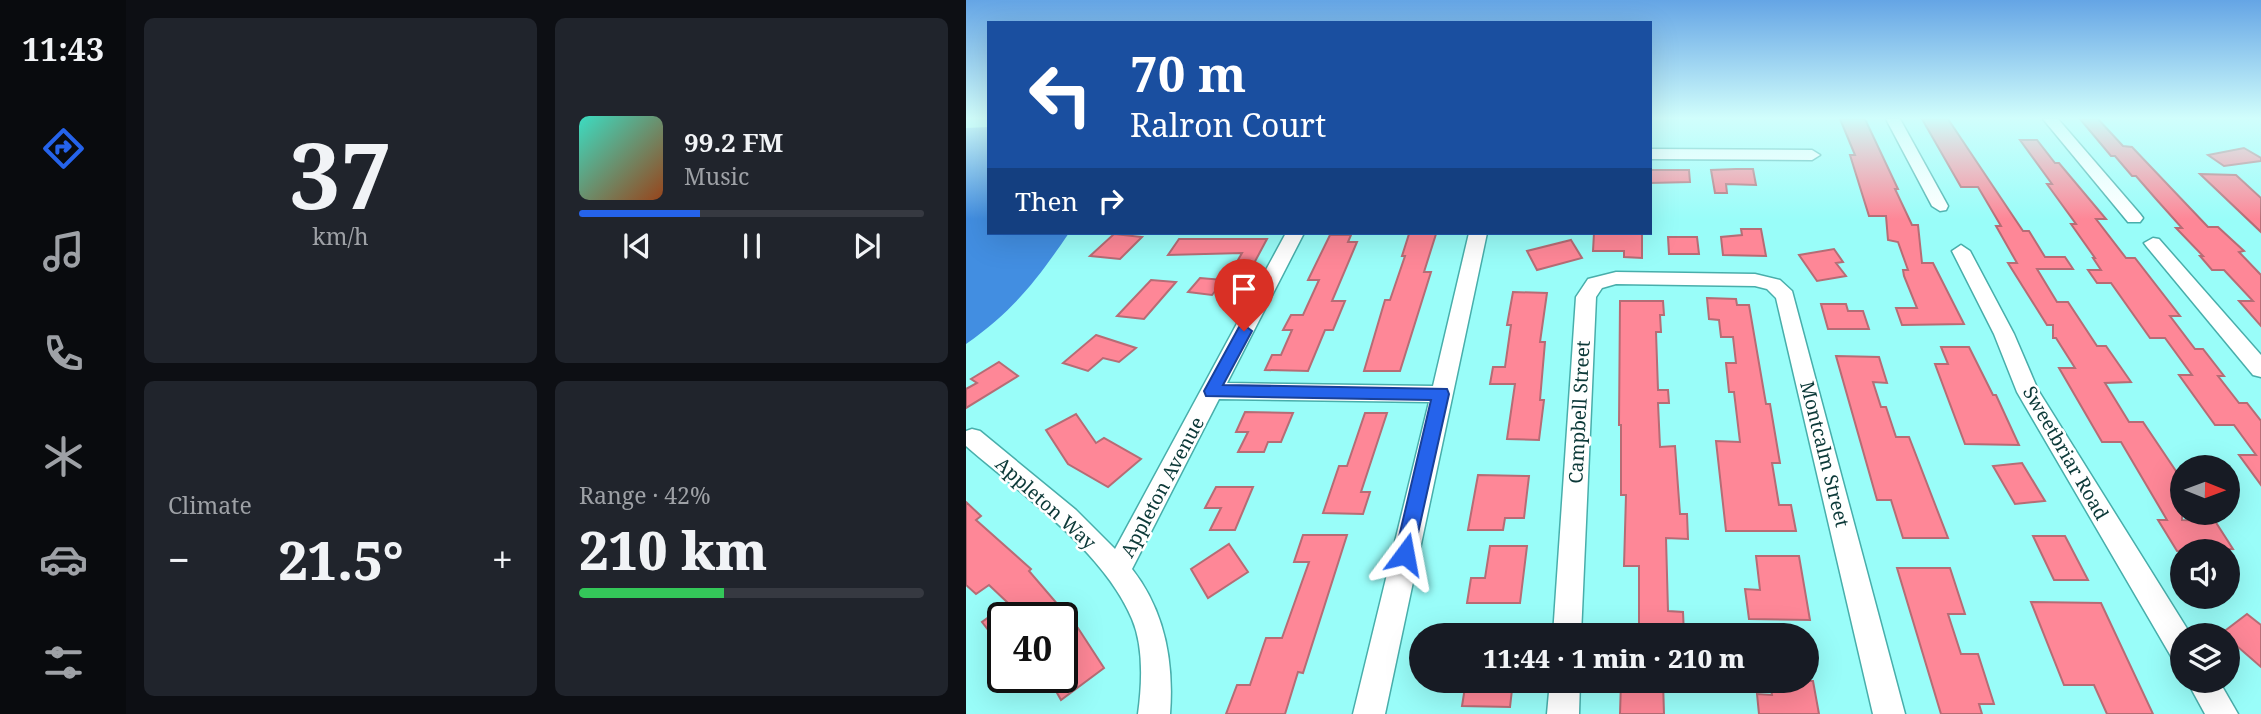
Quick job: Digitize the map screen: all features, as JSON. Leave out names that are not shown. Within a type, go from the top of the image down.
[{"type":"street","points":[[1910,152],[1940,206]]},
{"type":"street","points":[[2078,152],[2134,218]]},
{"type":"street","points":[[1652,153],[1812,155]]},
{"type":"street","name":"Appleton Avenue","points":[[1154,714],[1152,643],[1144,614],[1118,570],[1294,235]]},
{"type":"street","points":[[1369,714],[1478,235]]},
{"type":"street","points":[[2153,243],[2261,369]]},
{"type":"street","name":"Sweetbriar Road","points":[[1961,251],[2004,334],[2028,392],[2170,628]]},
{"type":"street","name":"Campbell Street","points":[[1568,623],[1586,297],[1595,283],[1616,278],[1686,279]]},
{"type":"street","name":"Montcalm Street","points":[[1686,279],[1755,279],[1773,284],[1785,296],[1889,714]]},
{"type":"street","points":[[1212,391],[1441,394]]},
{"type":"street","name":"Appleton Way","points":[[972,438],[1065,518],[1118,570]]},
{"type":"street","points":[[1563,714],[1564,693]]},
{"type":"street","points":[[2209,693],[2222,714]]},
{"type":"water","points":[[966,152],[987,152],[987,235],[1068,235],[1024,293],[998,319],[966,344]]},
{"type":"building","points":[[1854,152],[1881,152],[1912,225],[1918,225],[1922,263],[1933,263],[1964,324],[1902,325],[1896,308],[1917,308],[1904,276],[1903,270],[1908,270],[1898,242],[1888,240],[1886,216],[1869,216],[1850,155],[1855,155]]},
{"type":"building","points":[[1941,152],[1970,152],[2023,231],[2029,231],[2045,257],[2065,257],[2073,269],[2037,269],[2057,302],[2068,302],[2097,346],[2106,346],[2131,382],[2105,383],[2129,422],[2143,422],[2170,462],[2170,525],[2218,525],[2227,539],[2170,540],[2158,520],[2167,520],[2121,442],[2102,442],[2059,368],[2075,368],[2056,338],[2053,338],[2053,325],[2047,325],[2008,263],[2017,263],[1996,226],[2001,226],[1978,187],[1961,187]]},
{"type":"building","points":[[2029,152],[2047,152],[2055,163],[2059,163],[2106,219],[2096,219],[2126,258],[2135,258],[2180,316],[2170,316],[2195,349],[2203,349],[2224,376],[2218,376],[2239,403],[2247,403],[2261,421],[2261,485],[2240,456],[2256,455],[2234,425],[2215,425],[2179,375],[2192,375],[2165,338],[2150,338],[2111,283],[2097,283],[2088,270],[2101,270],[2095,258],[2071,224],[2076,224],[2047,184],[2052,184]]},
{"type":"building","points":[[2108,152],[2137,152],[2208,227],[2218,227],[2244,251],[2239,252],[2261,275],[2261,326],[2239,301],[2253,301],[2224,270],[2212,270],[2200,256],[2203,256],[2176,228],[2182,228],[2136,176],[2132,176],[2115,156]]},
{"type":"building","points":[[2251,152],[2261,158],[2261,161],[2224,166],[2208,155]]},
{"type":"building","points":[[1753,169],[1756,185],[1726,184],[1727,193],[1715,193],[1711,170]]},
{"type":"building","points":[[1652,170],[1689,170],[1690,182],[1652,183]]},
{"type":"building","points":[[2200,174],[2236,175],[2261,198],[2261,232]]},
{"type":"building","points":[[1741,229],[1761,229],[1766,256],[1723,255],[1721,237],[1742,235]]},
{"type":"building","points":[[1113,235],[1142,237],[1120,259],[1090,256]]},
{"type":"building","points":[[1330,235],[1351,235],[1348,242],[1357,242],[1332,301],[1345,301],[1333,330],[1325,330],[1308,371],[1265,370],[1272,355],[1281,355],[1292,330],[1283,330],[1291,315],[1303,315],[1319,280],[1308,280]]},
{"type":"building","points":[[1409,235],[1436,235],[1424,272],[1431,272],[1400,371],[1364,371],[1385,300],[1390,300],[1405,256],[1402,256]]},
{"type":"building","points":[[1594,235],[1642,235],[1642,258],[1624,257],[1624,251],[1593,251]]},
{"type":"building","points":[[1668,237],[1697,237],[1699,254],[1669,254]]},
{"type":"building","points":[[1179,239],[1267,239],[1252,267],[1234,267],[1242,253],[1168,255]]},
{"type":"building","points":[[1571,240],[1582,258],[1537,270],[1527,251]]},
{"type":"building","points":[[1834,249],[1843,262],[1836,263],[1846,276],[1817,281],[1799,255]]},
{"type":"building","points":[[1200,278],[1224,280],[1212,295],[1188,292]]},
{"type":"building","points":[[1151,280],[1176,282],[1144,319],[1117,316]]},
{"type":"building","points":[[1513,292],[1547,293],[1540,342],[1545,342],[1540,400],[1544,400],[1539,440],[1507,439],[1515,384],[1490,384],[1493,367],[1505,367],[1511,325],[1507,325]]},
{"type":"building","points":[[1707,298],[1736,299],[1737,305],[1749,305],[1766,404],[1770,404],[1780,463],[1772,463],[1779,505],[1791,505],[1796,531],[1726,531],[1716,441],[1740,442],[1734,392],[1729,392],[1726,363],[1736,363],[1733,337],[1721,337],[1719,320],[1709,319]]},
{"type":"building","points":[[1620,301],[1663,301],[1661,332],[1656,332],[1658,390],[1668,390],[1669,403],[1658,403],[1660,447],[1675,446],[1680,514],[1687,514],[1688,539],[1666,538],[1668,611],[1683,612],[1683,623],[1639,623],[1639,566],[1624,566],[1626,495],[1621,495]]},
{"type":"building","points":[[1821,304],[1846,304],[1848,311],[1863,311],[1869,329],[1828,329]]},
{"type":"building","points":[[1096,335],[1136,348],[1119,362],[1103,358],[1088,371],[1063,363]]},
{"type":"building","points":[[1941,347],[1969,347],[1993,395],[1996,395],[2019,445],[1965,444],[1935,364],[1948,364]]},
{"type":"building","points":[[1836,356],[1879,357],[1887,383],[1873,382],[1881,407],[1886,407],[1896,437],[1909,437],[1948,538],[1903,538],[1891,500],[1877,500]]},
{"type":"building","points":[[999,362],[1018,376],[966,408],[966,389],[977,383],[971,379]]},
{"type":"building","points":[[1245,412],[1293,413],[1281,442],[1268,442],[1264,452],[1238,452],[1248,432],[1236,432]]},
{"type":"building","points":[[1365,413],[1387,413],[1361,492],[1370,492],[1363,514],[1323,513],[1339,466],[1347,466]]},
{"type":"building","points":[[1076,414],[1096,443],[1104,438],[1141,459],[1108,487],[1068,464],[1046,430]]},
{"type":"building","points":[[2022,463],[2045,501],[2015,504],[1993,466]]},
{"type":"building","points":[[1478,475],[1529,476],[1524,518],[1505,518],[1503,530],[1468,530]]},
{"type":"building","points":[[1216,487],[1253,487],[1235,530],[1210,530],[1221,508],[1205,508]]},
{"type":"building","points":[[966,502],[981,516],[976,520],[1031,569],[1029,571],[1056,602],[1007,602],[989,585],[976,594],[966,585]]},
{"type":"building","points":[[1303,535],[1347,535],[1303,673],[1298,672],[1285,714],[1226,714],[1237,685],[1250,685],[1266,638],[1282,638],[1309,562],[1294,562]]},
{"type":"building","points":[[2033,536],[2065,536],[2088,580],[2054,580]]},
{"type":"building","points":[[1229,544],[1248,572],[1208,598],[1191,569]]},
{"type":"building","points":[[1490,546],[1527,546],[1520,603],[1467,603],[1471,578],[1485,578]]},
{"type":"building","points":[[1756,556],[1799,556],[1810,620],[1749,619],[1745,589],[1760,590]]},
{"type":"building","points":[[1897,568],[1950,568],[1965,614],[1948,614],[1961,654],[1978,654],[1994,704],[1979,704],[1982,714],[1941,714]]},
{"type":"building","points":[[2031,602],[2101,603],[2153,714],[2107,714],[2094,685],[2064,685]]},
{"type":"building","points":[[2247,614],[2261,625],[2261,667],[2240,649],[2240,623],[2235,623]]},
{"type":"building","points":[[1078,628],[1104,668],[1078,687]]},
{"type":"building","points":[[1057,693],[1070,693],[1061,700]]},
{"type":"building","points":[[1464,693],[1512,693],[1510,707],[1462,706]]},
{"type":"building","points":[[1621,693],[1663,693],[1664,714],[1620,714]]},
{"type":"building","points":[[1815,693],[1819,714],[1759,714],[1757,694]]},
{"type":"route","points":[[1244,331],[1212,391],[1441,394],[1405,554]]}]
